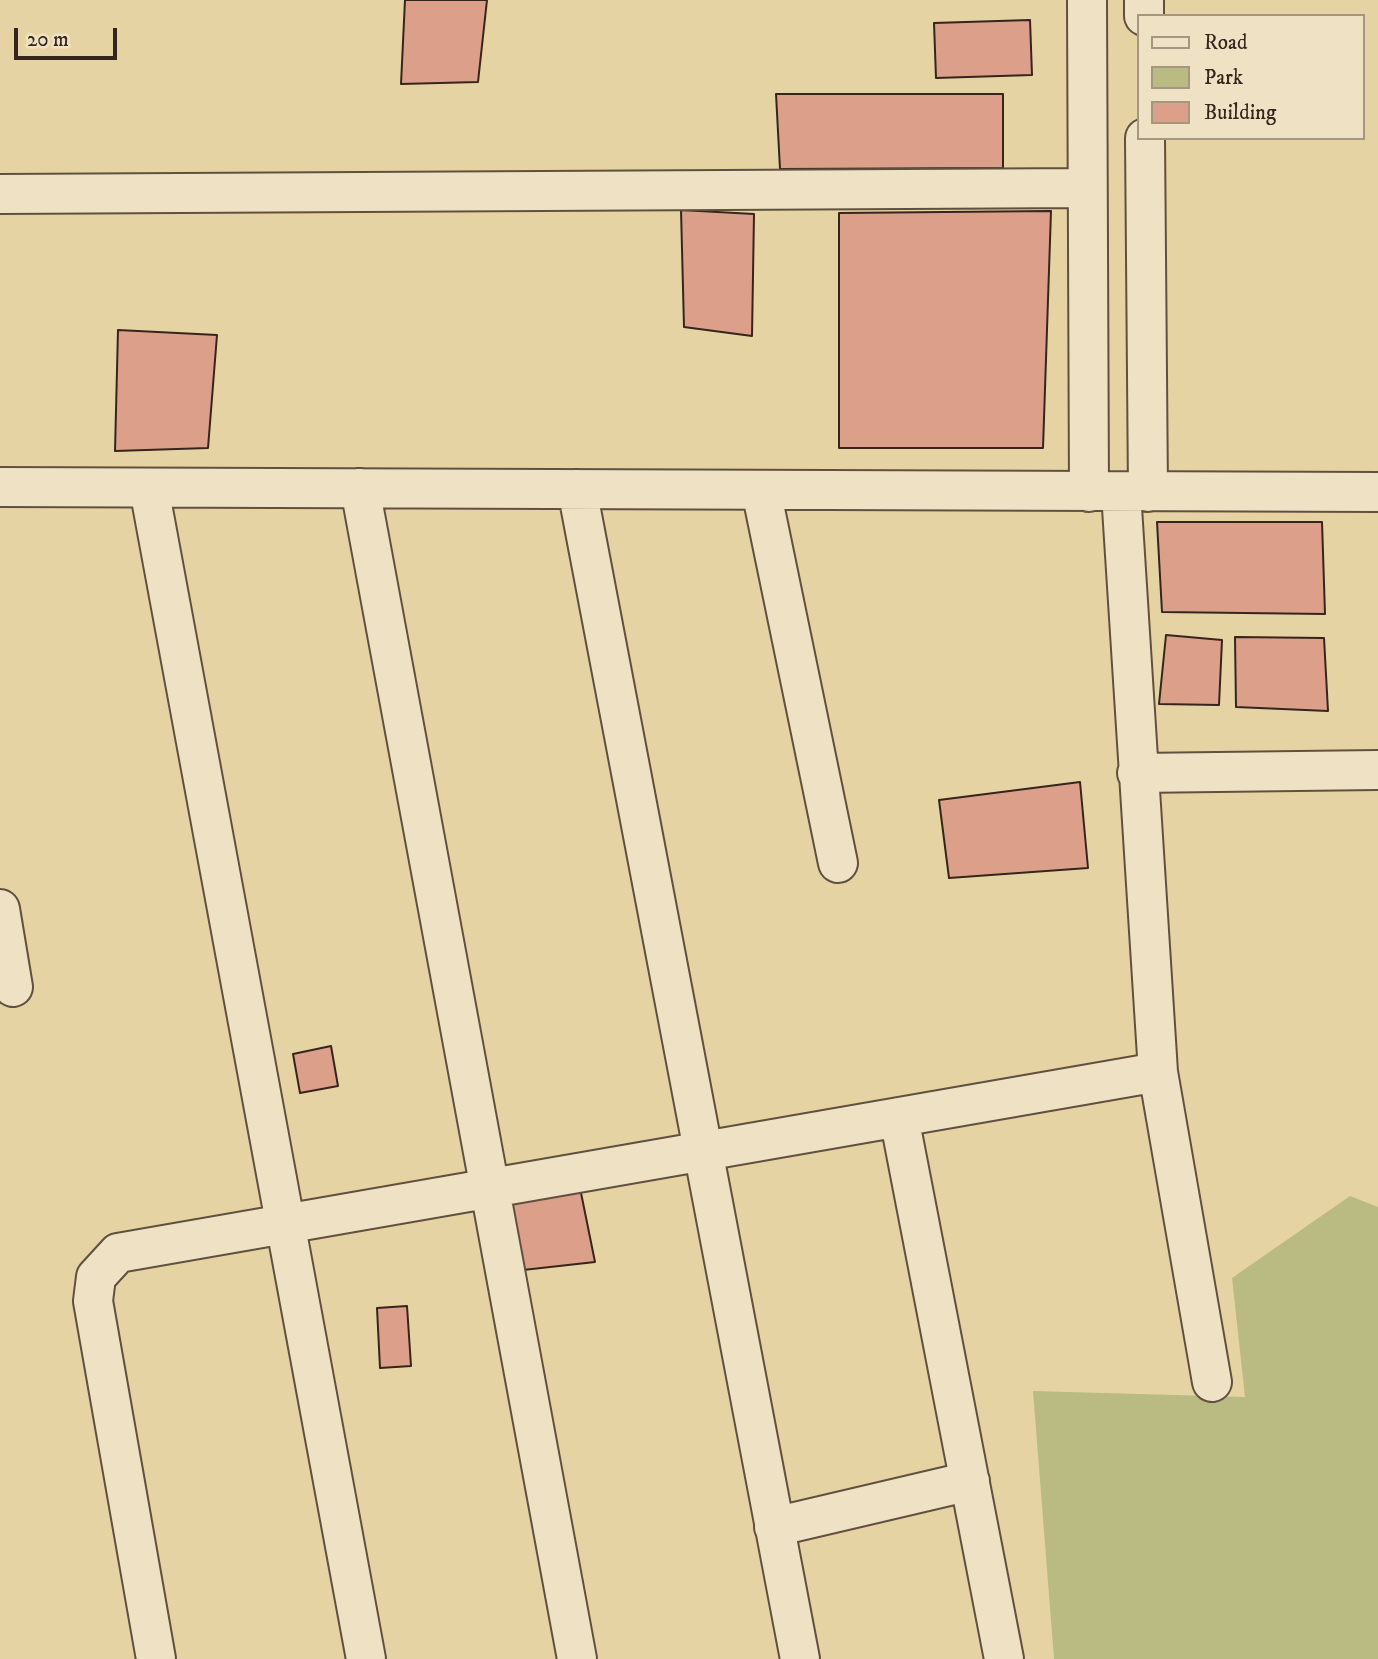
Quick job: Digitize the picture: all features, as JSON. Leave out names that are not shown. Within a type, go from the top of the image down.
[{"type":"street","points":[[1087,0],[1086,188],[1119,492],[1158,1072],[1212,1382]]},
{"type":"street","points":[[1119,492],[1145,140]]},
{"type":"street","points":[[0,194],[1086,188]]},
{"type":"street","points":[[0,487],[1378,492]]},
{"type":"street","points":[[149,488],[366,1659]]},
{"type":"street","points":[[360,488],[577,1659]]},
{"type":"street","points":[[576,489],[800,1659]]},
{"type":"street","points":[[761,490],[838,863]]},
{"type":"street","points":[[1137,773],[1378,770]]},
{"type":"street","points":[[0,909],[13,987]]},
{"type":"street","points":[[156,1659],[93,1300],[96,1277],[118,1253],[1158,1072]]},
{"type":"street","points":[[900,1117],[1004,1659]]},
{"type":"street","points":[[774,1527],[970,1480]]},
{"type":"green space","points":[[1350,1196],[1378,1207],[1378,1659],[1054,1659],[1033,1391],[1245,1397],[1232,1278]]},
{"type":"building","points":[[405,0],[487,0],[478,82],[401,84]]},
{"type":"building","points":[[1030,20],[1032,75],[936,78],[934,23]]},
{"type":"building","points":[[776,94],[1003,94],[1003,168],[780,169]]},
{"type":"building","points":[[681,210],[754,214],[752,336],[684,327]]},
{"type":"building","points":[[1051,211],[1043,448],[839,448],[839,213]]},
{"type":"building","points":[[118,330],[217,335],[208,448],[115,451]]},
{"type":"building","points":[[1157,522],[1322,522],[1325,614],[1162,612]]},
{"type":"building","points":[[1166,635],[1222,640],[1219,705],[1159,704]]},
{"type":"building","points":[[1235,637],[1324,638],[1328,711],[1236,707]]},
{"type":"building","points":[[1080,782],[1088,868],[949,878],[939,800]]},
{"type":"building","points":[[331,1046],[338,1086],[300,1093],[293,1054]]},
{"type":"building","points":[[579,1183],[595,1262],[523,1270],[504,1194]]},
{"type":"building","points":[[407,1306],[411,1366],[380,1368],[377,1308]]}]
